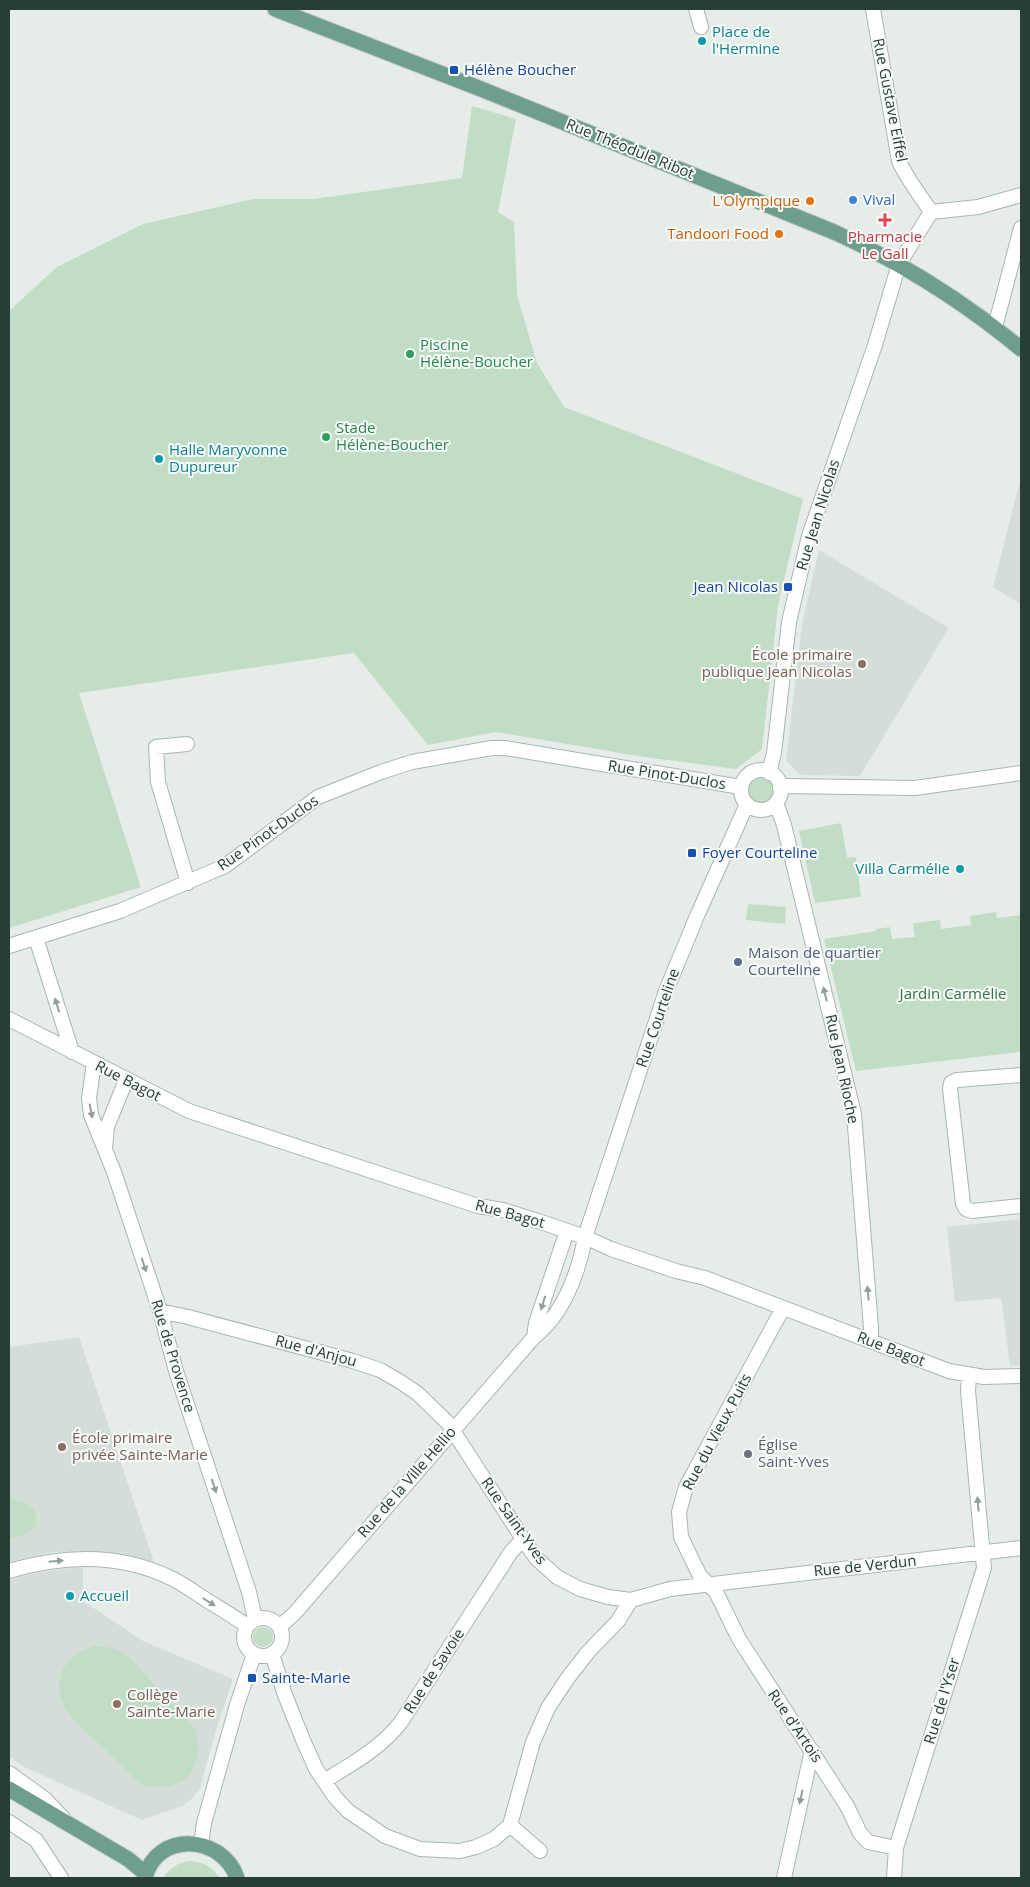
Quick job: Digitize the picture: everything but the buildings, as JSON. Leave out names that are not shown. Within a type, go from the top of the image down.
[{"type":"main road","name":"Rue Théodule Ribot","points":[[275,9],[488,91],[870,248],[948,294],[995,327],[1021,349]]},
{"type":"main road","points":[[9,1788],[128,1859],[146,1876],[153,1862],[168,1849],[187,1843],[201,1844],[213,1848],[231,1865],[237,1878]]},
{"type":"street","points":[[696,9],[701,27]]},
{"type":"street","name":"Rue Gustave Eiffel","points":[[873,9],[899,161],[906,176],[931,212]]},
{"type":"street","points":[[931,212],[978,207],[1021,195]]},
{"type":"street","name":"Rue Jean Nicolas","points":[[769,773],[774,753],[789,622],[807,545],[822,496],[875,345],[899,264],[931,212]]},
{"type":"street","points":[[995,327],[1021,228]]},
{"type":"street","points":[[187,744],[156,747],[158,782],[188,883]]},
{"type":"street","name":"Rue Pinot-Duclos","points":[[9,946],[120,911],[188,883],[225,866],[318,797],[412,762],[492,748],[505,748],[741,787]]},
{"type":"street","points":[[753,772],[769,773],[777,779],[780,788],[779,798],[776,804],[764,810],[758,810],[747,804],[741,793],[741,787],[743,781],[753,772]]},
{"type":"street","points":[[780,788],[787,786],[915,788],[1021,774]]},
{"type":"street","name":"Rue Courteline","points":[[585,1237],[666,991],[747,804]]},
{"type":"street","name":"Rue Jean Rioche","points":[[776,804],[784,825],[854,1114],[872,1328],[871,1341]]},
{"type":"street","points":[[36,938],[72,1052]]},
{"type":"street","name":"Rue Bagot","points":[[9,1019],[126,1080],[189,1111],[211,1119],[478,1206],[503,1210],[585,1237],[611,1249],[676,1271],[705,1278],[949,1371],[969,1376],[1007,1378],[1021,1376]]},
{"type":"street","name":"Rue de Provence","points":[[94,1063],[89,1098],[91,1115],[114,1172],[160,1311],[176,1371],[249,1592],[251,1622]]},
{"type":"street","points":[[1021,1075],[957,1080],[951,1083],[950,1089],[963,1204],[966,1209],[972,1211],[1021,1206]]},
{"type":"street","name":"Rue de Provence","points":[[105,1151],[107,1127],[126,1080]]},
{"type":"street","name":"Rue de la Ville Hellio","points":[[534,1337],[536,1323],[567,1231]]},
{"type":"street","name":"Rue de la Ville Hellio","points":[[279,1627],[294,1614],[534,1337],[546,1328],[563,1303],[585,1237]]},
{"type":"street","name":"Rue du Vieux Puits","points":[[708,1584],[700,1576],[681,1538],[679,1512],[682,1499],[686,1487],[782,1308]]},
{"type":"street","name":"Rue d'Anjou","points":[[160,1311],[234,1329],[380,1370],[417,1393],[442,1416],[452,1431]]},
{"type":"street","name":"Rue de l'Yser","points":[[894,1878],[896,1848],[984,1568],[968,1391],[969,1376]]},
{"type":"street","name":"Rue Saint-Yves","points":[[452,1431],[536,1558],[557,1577],[580,1589],[608,1597],[631,1600],[670,1589],[708,1584]]},
{"type":"street","name":"Rue de Savoie","points":[[324,1781],[374,1749],[390,1736],[511,1552],[523,1539]]},
{"type":"street","name":"Rue de Verdun","points":[[708,1584],[1021,1548]]},
{"type":"street","points":[[9,1571],[45,1562],[68,1560],[98,1559],[138,1565],[173,1579],[251,1622],[266,1618],[271,1619],[282,1633],[281,1645],[272,1654],[266,1656],[254,1654],[245,1644],[244,1638],[251,1622]]},
{"type":"street","name":"Rue d'Artois","points":[[708,1584],[716,1592],[739,1639],[847,1806],[860,1833],[868,1842],[896,1848]]},
{"type":"street","points":[[272,1654],[302,1740],[316,1769],[342,1804],[365,1824],[385,1836],[420,1849],[460,1851],[476,1847],[494,1839],[510,1825],[533,1742],[548,1708],[582,1658],[618,1621],[631,1600]]},
{"type":"street","points":[[201,1844],[204,1823],[224,1750],[254,1654]]},
{"type":"street","points":[[784,1878],[812,1750]]},
{"type":"street","points":[[9,1773],[44,1799],[66,1822]]},
{"type":"street","points":[[9,1822],[36,1840],[61,1878]]},
{"type":"street","points":[[510,1825],[540,1851]]},
{"type":"shaded area","points":[[1021,477],[1021,604],[993,587]]},
{"type":"shaded area","name":"École primaire publique Jean Nicolas","points":[[819,550],[949,628],[860,776],[800,775],[786,760],[802,624]]},
{"type":"shaded area","points":[[1021,1219],[1021,1365],[1010,1366],[1001,1298],[955,1302],[947,1227]]},
{"type":"shaded area","name":"École primaire privée Sainte-Marie","points":[[79,1337],[153,1562],[118,1553],[81,1551],[53,1552],[9,1562],[9,1347]]},
{"type":"shaded area","name":"Collège Sainte-Marie","points":[[83,1568],[83,1601],[143,1641],[233,1679],[200,1788],[194,1797],[182,1806],[142,1820],[22,1766],[9,1756],[9,1580],[35,1573]]},
{"type":"green space","name":"Stade Hélène-Boucher","points":[[472,106],[516,119],[498,212],[514,222],[517,295],[537,363],[564,407],[803,499],[778,606],[762,749],[736,769],[644,757],[496,732],[428,745],[354,653],[79,693],[141,887],[9,928],[9,311],[57,267],[143,224],[253,199],[314,199],[462,178]]},
{"type":"green space","points":[[761,778],[770,782],[774,791],[770,800],[761,804],[752,800],[748,791],[752,782]]},
{"type":"green space","points":[[841,823],[847,858],[856,857],[861,897],[815,903],[799,831]]},
{"type":"green space","points":[[748,904],[786,907],[785,924],[746,920]]},
{"type":"green space","name":"Jardin Carmélie","points":[[996,912],[997,918],[1021,915],[1021,1052],[856,1071],[824,939],[890,927],[892,939],[915,937],[913,923],[940,920],[941,929],[971,925],[970,916]]},
{"type":"green space","points":[[9,1498],[27,1504],[35,1513],[36,1524],[31,1531],[9,1539]]},
{"type":"green space","points":[[263,1627],[270,1630],[273,1637],[270,1644],[263,1647],[256,1644],[253,1637],[256,1630]]},
{"type":"green space","points":[[94,1646],[113,1649],[131,1659],[196,1730],[198,1744],[194,1768],[179,1783],[156,1787],[142,1785],[72,1718],[65,1707],[59,1685],[65,1666],[82,1651]]},
{"type":"green space","points":[[188,1861],[206,1865],[220,1878],[163,1878],[174,1867]]},
{"type":"place","name":"Place de l'Hermine","points":[[702,41]]},
{"type":"place","name":"Hélène Boucher","points":[[454,70]]},
{"type":"place","name":"Vival","points":[[853,200]]},
{"type":"place","name":"L'Olympique","points":[[810,201]]},
{"type":"place","name":"Pharmacie Le Gall","points":[[885,220]]},
{"type":"place","name":"Tandoori Food","points":[[779,234]]},
{"type":"place","name":"Piscine Hélène-Boucher","points":[[410,354]]},
{"type":"place","name":"Stade Hélène-Boucher","points":[[326,437]]},
{"type":"place","name":"Halle Maryvonne Dupureur","points":[[159,459]]},
{"type":"place","name":"Jean Nicolas","points":[[788,587]]},
{"type":"place","name":"École primaire publique Jean Nicolas","points":[[862,664]]},
{"type":"place","name":"Foyer Courteline","points":[[692,853]]},
{"type":"place","name":"Villa Carmélie","points":[[960,869]]},
{"type":"place","name":"Maison de quartier Courteline","points":[[738,962]]},
{"type":"place","name":"École primaire privée Sainte-Marie","points":[[62,1447]]},
{"type":"place","name":"Église Saint-Yves","points":[[748,1454]]},
{"type":"place","name":"Accueil","points":[[70,1596]]},
{"type":"place","name":"Sainte-Marie","points":[[252,1678]]},
{"type":"place","name":"Collège Sainte-Marie","points":[[117,1704]]}]
